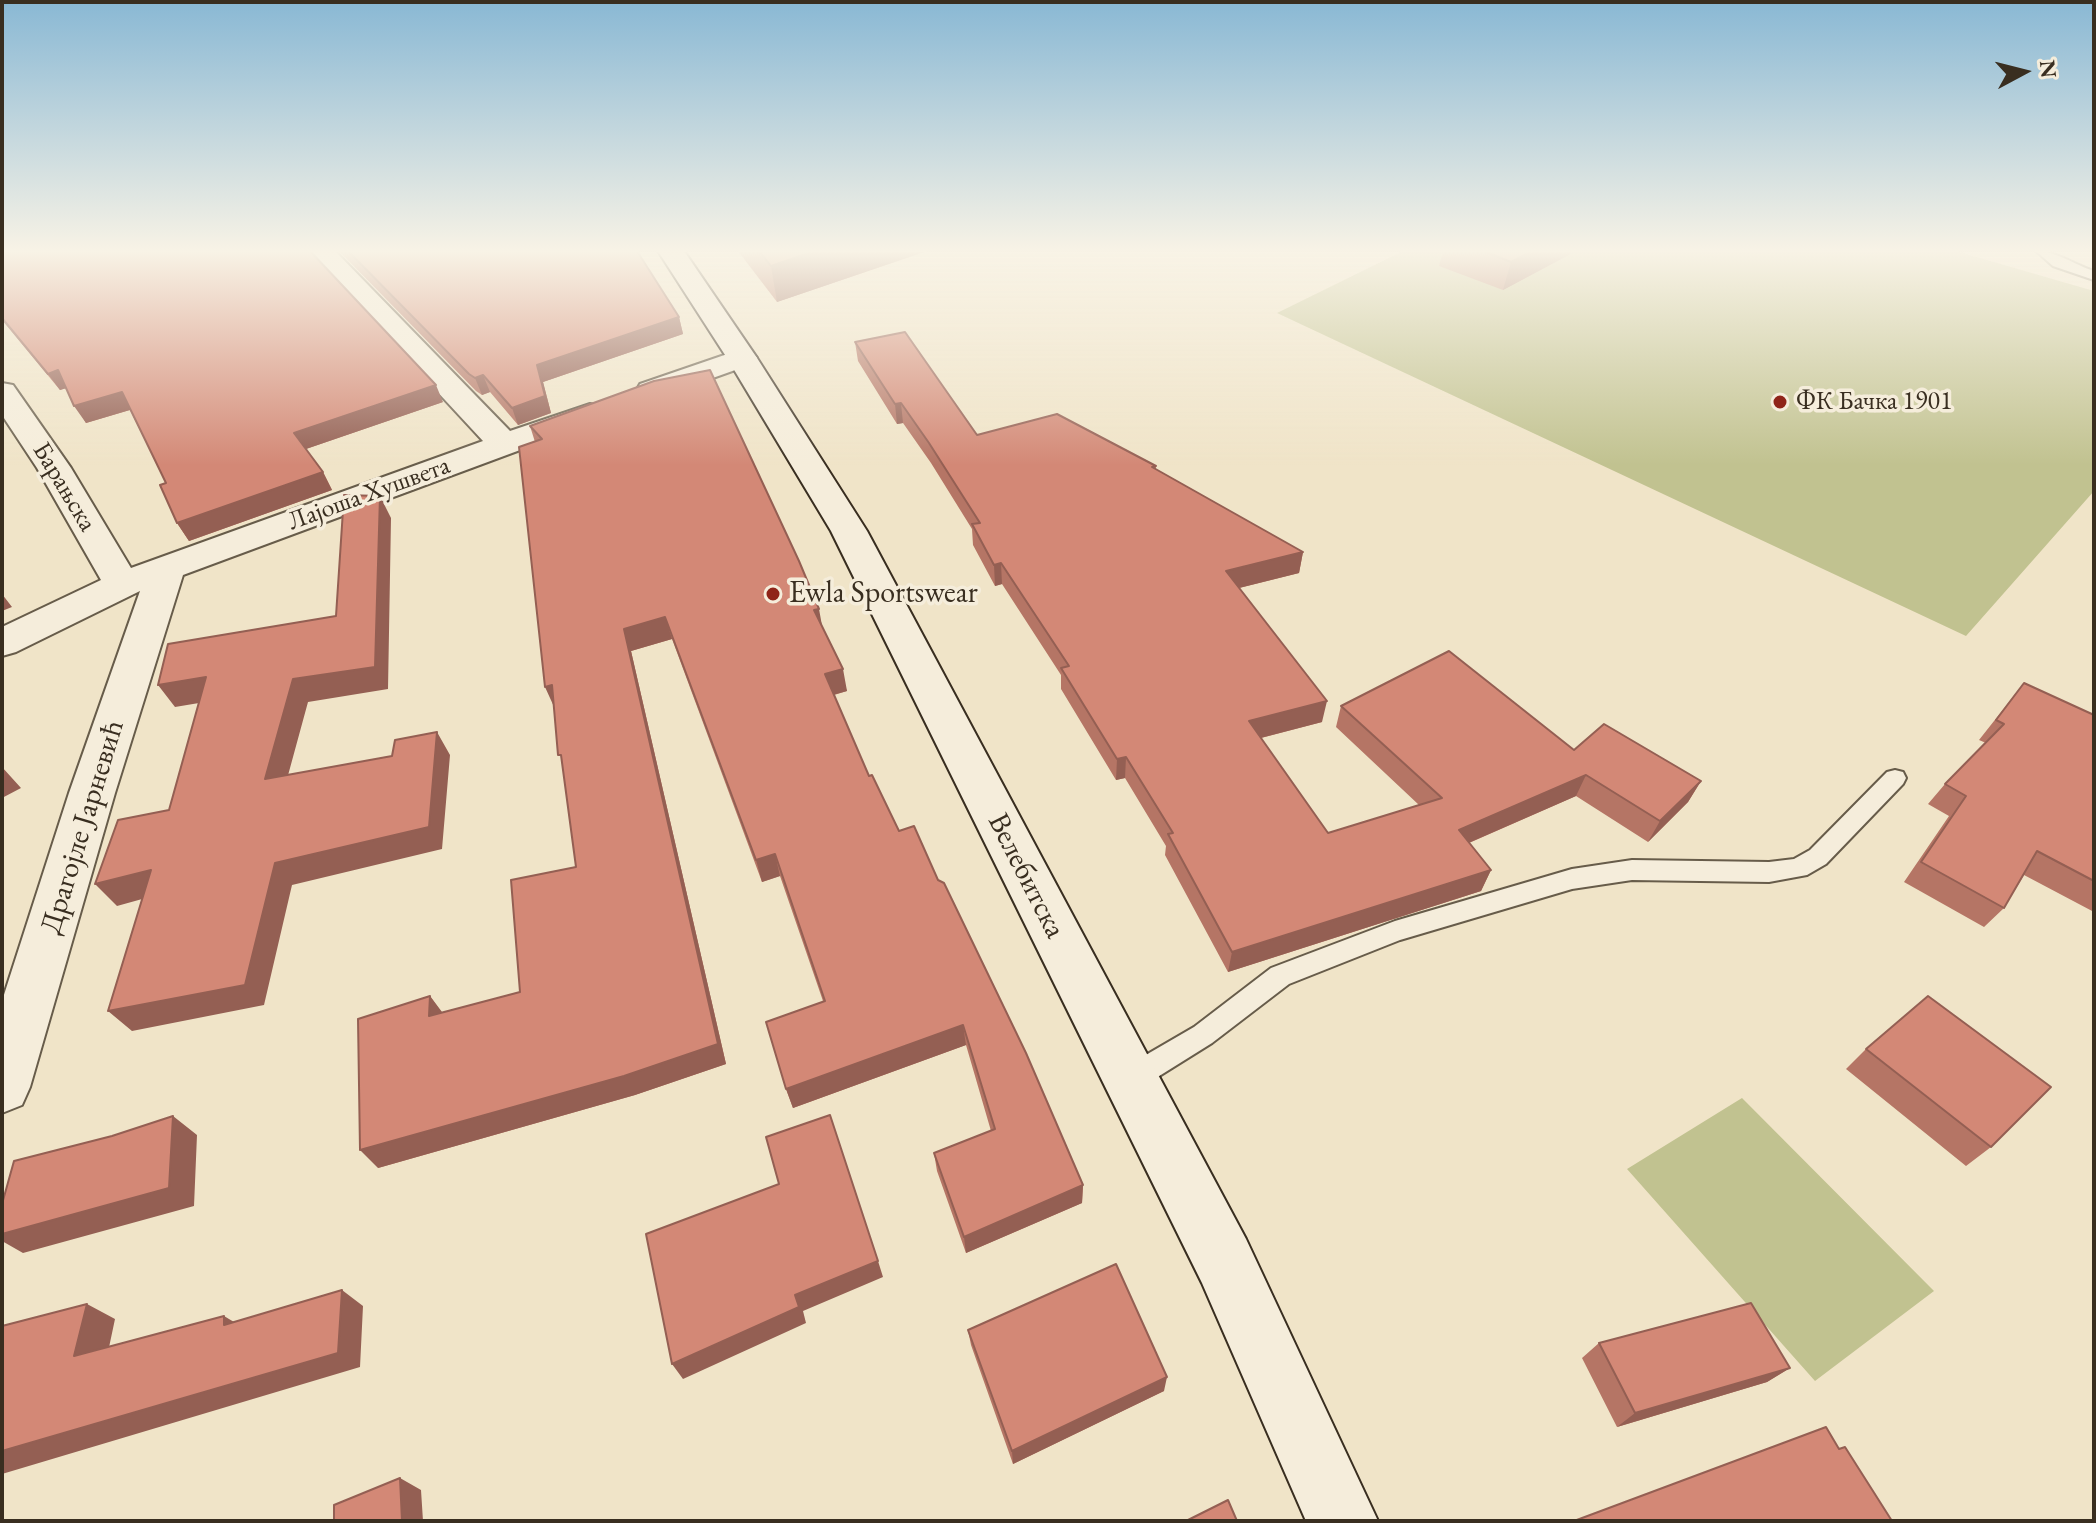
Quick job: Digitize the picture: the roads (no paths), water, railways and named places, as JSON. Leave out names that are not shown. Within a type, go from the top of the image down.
[{"type":"street","points":[[388,322],[505,445]]},
{"type":"street","name":"Велебитска","points":[[718,322],[849,531],[1224,1261],[1342,1521]]},
{"type":"street","name":"Лајоша Хушвета","points":[[2,643],[122,585],[742,358]]},
{"type":"street","name":"Барањска","points":[[2,392],[54,468],[122,585]]},
{"type":"street","name":"Драгојле Јарневић","points":[[2,1087],[22,974],[92,793],[167,568]]},
{"type":"lane","points":[[1130,1079],[1203,1035],[1280,976],[1395,931],[1572,879],[1632,870],[1769,872],[1799,868],[1818,857],[1895,778]]},
{"type":"place","name":"ФК Бачка 1901","points":[[1780,402]]},
{"type":"place","name":"Ewla Sportswear","points":[[773,594]]}]
